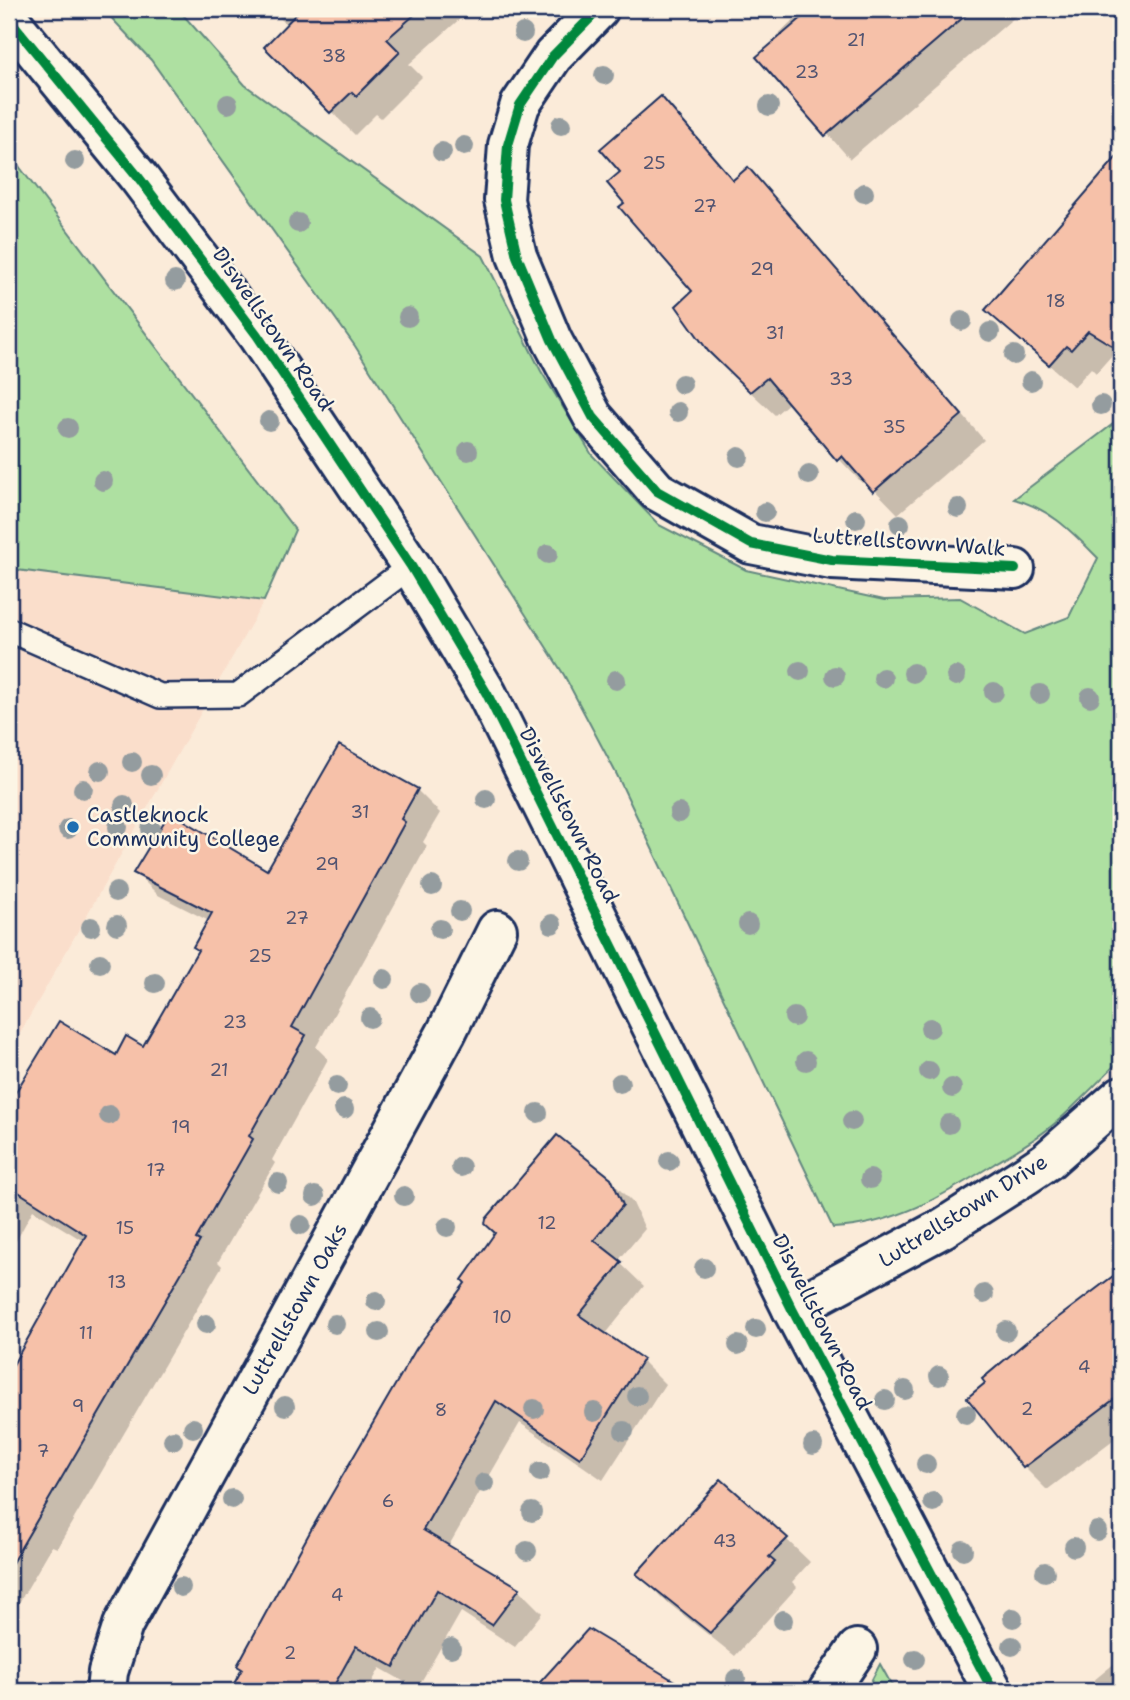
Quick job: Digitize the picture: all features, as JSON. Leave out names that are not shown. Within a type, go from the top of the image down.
[{"type":"street","name":"Luttrellstown Walk","points":[[600,9],[553,56],[520,105],[508,145],[504,200],[517,256],[547,328],[593,417],[657,491],[751,544],[832,560],[1015,569]]},
{"type":"street","name":"Diswellstown Road","points":[[9,19],[139,178],[257,335],[411,566],[487,694],[792,1309],[993,1691]]},
{"type":"street","name":"Luttrellstown Oaks","points":[[106,1691],[108,1672],[123,1625],[446,1033],[497,930]]},
{"type":"street","name":"Luttrellstown Drive","points":[[792,1309],[943,1228],[1027,1175],[1047,1161],[1121,1096]]},
{"type":"street","points":[[828,1691],[857,1650]]},
{"type":"lane","points":[[9,630],[160,696],[238,695],[411,566]]},
{"type":"shaded area","name":"Castleknock Community College","points":[[9,569],[264,601],[9,1053]]},
{"type":"green space","points":[[103,9],[178,9],[245,85],[483,256],[541,371],[592,455],[659,525],[746,570],[884,600],[960,598],[1025,634],[1069,617],[1098,558],[1050,515],[1014,499],[1121,418],[1121,1059],[1060,1119],[1020,1148],[937,1198],[898,1215],[856,1226],[833,1228],[617,775],[564,675],[355,346],[151,60]]},
{"type":"green space","points":[[9,153],[295,530],[264,601],[9,569]]},
{"type":"green space","points":[[880,1664],[895,1691],[866,1691]]},
{"type":"building","points":[[301,9],[421,9],[387,39],[400,52],[356,96],[352,92],[330,113],[264,47]]},
{"type":"building","points":[[812,9],[973,9],[825,136],[756,57]]},
{"type":"building","points":[[661,96],[733,180],[748,167],[962,415],[873,492],[842,456],[837,461],[767,378],[750,392],[708,351],[676,306],[692,291],[619,207],[624,203],[607,183],[620,172],[600,149]]},
{"type":"building","points":[[1121,152],[1121,294],[1112,303],[1121,316],[1121,351],[1088,331],[1071,350],[1066,346],[1049,365],[985,310]]},
{"type":"building","points":[[339,745],[418,789],[401,819],[405,822],[292,1027],[306,1035],[249,1136],[253,1139],[196,1239],[200,1241],[9,1568],[9,1372],[86,1235],[9,1186],[9,1103],[59,1021],[116,1055],[126,1036],[143,1046],[198,950],[193,947],[212,913],[133,873],[170,812],[267,870]]},
{"type":"building","points":[[557,1135],[611,1178],[623,1205],[594,1240],[622,1262],[579,1315],[643,1359],[580,1458],[496,1401],[423,1530],[520,1588],[492,1625],[437,1590],[394,1667],[356,1646],[331,1691],[230,1691],[242,1669],[237,1666],[311,1530],[416,1349],[465,1283],[462,1280],[495,1233],[485,1224],[486,1219]]},
{"type":"building","points":[[1121,1270],[1121,1394],[1023,1468],[967,1398],[985,1383],[982,1379],[1026,1342]]},
{"type":"building","points":[[721,1479],[788,1538],[769,1557],[775,1562],[710,1633],[636,1574]]},
{"type":"building","points":[[588,1629],[691,1691],[532,1691]]},
{"type":"cycle path","points":[[599,9],[553,56],[520,105],[508,145],[504,200],[517,256],[552,340],[593,417],[657,491],[751,544],[832,560],[1015,569]]},
{"type":"cycle path","points":[[9,19],[139,178],[257,335],[411,566],[487,694],[792,1309],[993,1691]]},
{"type":"place","name":"Castleknock Community College","points":[[73,827]]}]
